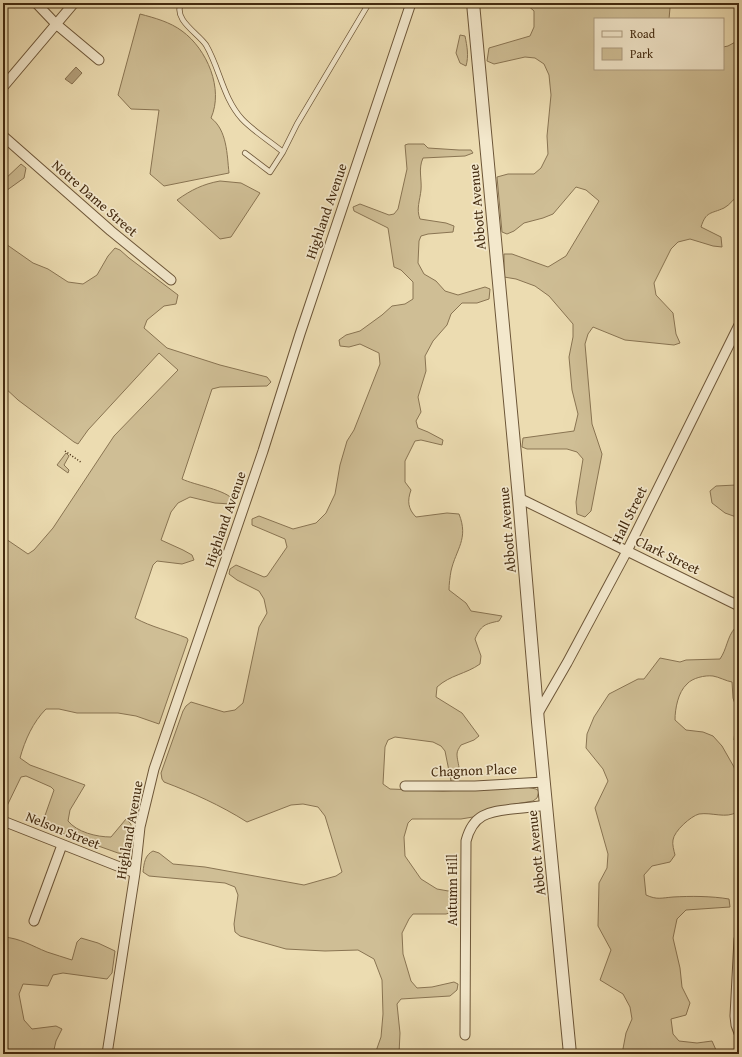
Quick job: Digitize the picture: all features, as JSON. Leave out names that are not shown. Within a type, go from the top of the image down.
[{"type":"street","points":[[36,3],[56,24],[99,60]]},
{"type":"street","points":[[3,87],[74,3]]},
{"type":"street","name":"Highland Avenue","points":[[107,1054],[143,812],[159,751],[263,451],[300,334],[411,3]]},
{"type":"street","name":"Abbott Avenue","points":[[473,3],[519,498],[537,715],[570,1054]]},
{"type":"street","name":"Notre Dame Street","points":[[3,136],[111,232],[171,280]]},
{"type":"street","name":"Hall Street","points":[[537,715],[567,663],[627,551],[739,325]]},
{"type":"street","name":"Clark Street","points":[[519,498],[739,606]]},
{"type":"street","name":"Chagnon Place","points":[[405,786],[475,786],[544,782]]},
{"type":"street","name":"Autumn Hill","points":[[466,1035],[466,841],[468,833],[477,820],[490,812],[546,805]]},
{"type":"street","name":"Nelson Street","points":[[3,821],[135,873]]},
{"type":"street","points":[[34,921],[62,844]]},
{"type":"street","points":[[739,939],[735,1016],[739,1033]]},
{"type":"lane","points":[[181,3],[179,6],[180,15],[209,51],[226,94],[242,119],[283,152]]},
{"type":"lane","points":[[245,153],[270,172],[283,152],[300,118],[369,3]]},
{"type":"path","points":[[65,451],[82,463]]},
{"type":"green space","points":[[525,3],[669,3],[669,18],[594,18],[594,70],[724,70],[724,47],[739,40],[739,195],[726,207],[712,212],[707,216],[701,227],[721,237],[722,247],[713,246],[690,239],[678,242],[671,249],[654,283],[656,295],[673,313],[676,334],[680,343],[674,345],[625,340],[593,327],[588,334],[585,344],[592,424],[602,454],[591,511],[585,517],[577,514],[576,502],[583,459],[577,452],[567,449],[527,449],[522,447],[523,438],[574,431],[578,414],[572,390],[569,357],[573,337],[573,324],[549,296],[535,286],[516,279],[504,277],[504,254],[512,254],[548,267],[566,256],[599,201],[586,190],[576,187],[553,214],[524,223],[514,231],[507,234],[502,232],[497,177],[508,174],[534,174],[541,168],[548,154],[547,136],[551,95],[549,75],[544,64],[535,58],[525,57],[494,64],[487,61],[489,48],[530,36],[534,27],[534,11]]},
{"type":"green space","points":[[140,14],[167,23],[182,31],[199,48],[206,59],[214,82],[215,107],[211,118],[220,129],[223,136],[227,150],[229,173],[164,186],[150,174],[159,110],[131,109],[118,95]]},
{"type":"green space","points":[[460,35],[465,36],[466,40],[468,55],[466,66],[460,63],[456,53]]},
{"type":"green space","points":[[424,144],[428,148],[471,150],[473,153],[465,156],[423,158],[420,170],[421,190],[418,208],[420,219],[446,223],[454,226],[453,232],[421,236],[419,241],[418,263],[424,274],[436,281],[445,291],[458,295],[485,287],[490,289],[489,299],[477,303],[462,303],[451,314],[447,325],[433,341],[425,356],[426,371],[418,397],[421,412],[416,421],[418,428],[443,440],[442,445],[421,440],[415,441],[405,461],[405,482],[411,490],[409,505],[411,511],[416,517],[447,513],[459,514],[463,530],[461,544],[451,571],[449,590],[466,603],[471,611],[502,616],[499,621],[484,626],[479,631],[475,639],[481,656],[480,664],[447,680],[437,687],[436,697],[462,713],[479,736],[474,740],[461,745],[458,750],[457,754],[460,773],[458,780],[455,783],[451,781],[445,751],[441,746],[433,742],[395,737],[388,740],[385,747],[383,784],[390,789],[443,791],[526,787],[539,791],[537,798],[533,801],[483,811],[473,817],[461,819],[412,819],[408,823],[404,837],[405,856],[421,879],[437,889],[454,892],[458,903],[455,911],[446,914],[413,914],[409,919],[402,933],[403,954],[411,981],[417,988],[432,987],[454,982],[458,984],[457,990],[450,996],[401,999],[397,1004],[400,1033],[399,1054],[375,1054],[381,1037],[383,1014],[382,980],[374,959],[358,950],[325,951],[286,949],[240,936],[235,932],[234,924],[238,895],[235,887],[225,883],[149,876],[143,872],[144,862],[153,851],[159,853],[173,864],[205,867],[304,885],[336,876],[342,872],[325,816],[318,807],[303,804],[291,805],[247,822],[227,810],[185,790],[164,782],[161,773],[186,706],[191,702],[224,712],[235,710],[243,703],[259,627],[267,613],[264,599],[259,591],[237,580],[229,574],[230,569],[236,565],[264,577],[267,576],[287,547],[285,539],[252,525],[252,519],[259,516],[293,529],[316,523],[326,513],[335,494],[340,465],[347,441],[354,430],[380,364],[379,353],[360,344],[349,347],[340,346],[339,340],[346,335],[360,331],[392,306],[405,304],[413,299],[413,282],[401,270],[394,267],[388,228],[354,211],[353,207],[360,204],[389,215],[394,214],[398,209],[407,169],[405,145]]},
{"type":"green space","points":[[21,164],[26,168],[24,178],[3,193],[3,181]]},
{"type":"green space","points":[[220,181],[241,183],[260,193],[231,237],[220,239],[177,200],[197,188]]},
{"type":"green space","points":[[3,242],[33,263],[48,269],[68,282],[83,284],[97,275],[108,256],[115,248],[120,250],[178,295],[176,304],[164,306],[147,320],[144,328],[167,348],[220,365],[267,377],[271,382],[267,386],[220,387],[212,389],[182,479],[224,493],[230,496],[233,500],[231,504],[215,503],[190,497],[178,503],[171,512],[161,540],[192,555],[194,560],[182,564],[157,561],[153,565],[135,618],[147,624],[187,638],[188,640],[159,724],[136,716],[118,713],[77,713],[59,709],[46,709],[33,725],[22,751],[20,758],[30,765],[85,785],[70,810],[68,821],[76,828],[93,835],[111,837],[126,819],[131,824],[129,851],[125,854],[118,853],[48,828],[42,824],[54,790],[51,787],[26,776],[21,777],[5,810],[3,809],[3,537],[28,554],[34,550],[53,528],[114,436],[178,370],[159,353],[88,430],[78,444],[74,442],[18,400],[3,386]]},
{"type":"green space","points":[[66,453],[69,456],[64,465],[69,470],[68,473],[57,465]]},
{"type":"green space","points":[[739,485],[739,518],[725,513],[712,503],[710,491],[716,486]]},
{"type":"green space","points":[[735,628],[739,628],[739,743],[734,740],[737,710],[733,698],[732,682],[710,676],[699,677],[689,682],[681,691],[679,696],[676,706],[675,720],[686,730],[703,732],[713,736],[722,746],[734,767],[737,778],[737,812],[728,815],[696,815],[683,824],[676,832],[673,840],[675,855],[670,862],[652,866],[644,875],[646,895],[653,898],[701,896],[729,899],[730,907],[686,910],[677,919],[673,938],[680,968],[682,987],[690,1003],[686,1015],[671,1019],[673,1034],[679,1041],[697,1043],[712,1041],[716,1050],[714,1054],[622,1054],[626,1033],[632,1019],[630,1007],[623,994],[600,980],[611,950],[598,926],[599,883],[607,868],[608,854],[595,808],[608,781],[603,769],[586,748],[587,734],[594,717],[609,694],[638,679],[644,679],[660,658],[680,662],[686,660],[720,659],[730,635]]},
{"type":"green space","points":[[3,937],[20,941],[72,960],[77,942],[81,938],[98,943],[115,951],[112,973],[107,979],[63,973],[53,975],[48,986],[23,984],[19,994],[24,1020],[32,1029],[56,1026],[62,1029],[56,1041],[53,1054],[3,1054]]},
{"type":"shaded area","points":[[76,67],[82,73],[72,84],[65,79]]}]
